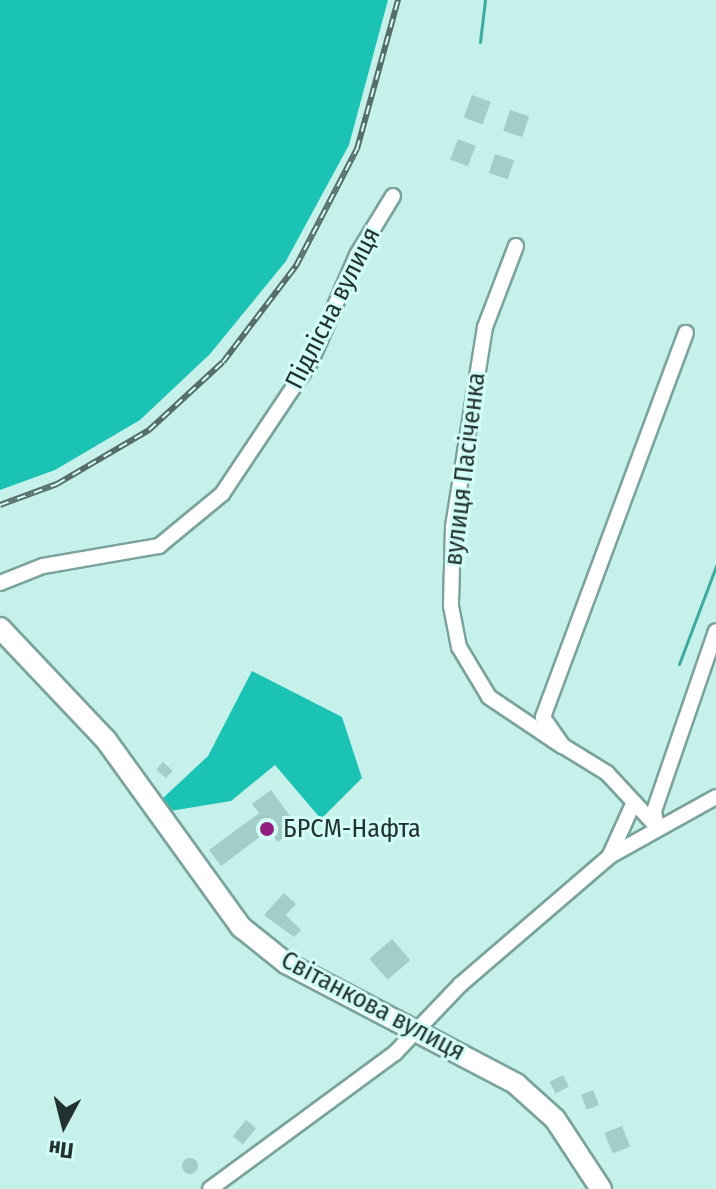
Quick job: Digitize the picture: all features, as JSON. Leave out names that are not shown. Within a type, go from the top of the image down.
[{"type":"main road","name":"Світанкова вулиця","points":[[0,628],[106,740],[241,927],[286,963],[418,1031],[536,1099],[601,1189]]},
{"type":"street","name":"Підлісна вулиця","points":[[0,583],[43,566],[159,546],[222,494],[311,361],[350,268],[393,196]]},
{"type":"street","name":"вулиця Пасіченка","points":[[516,246],[485,327],[453,527],[451,606],[459,647],[489,697],[607,773],[657,827]]},
{"type":"street","points":[[563,746],[545,707],[686,333]]},
{"type":"street","points":[[657,827],[654,811],[716,631]]},
{"type":"street","points":[[210,1189],[418,1031],[460,985],[610,856],[657,827],[716,797]]},
{"type":"street","points":[[610,856],[634,802]]},
{"type":"shaded area","points":[[0,0],[388,0],[349,145],[286,261],[210,354],[140,420],[55,470],[0,490]]},
{"type":"shaded area","points":[[252,671],[342,717],[362,778],[321,819],[275,765],[231,801],[170,811],[162,799],[208,756]]},
{"type":"building","points":[[472,95],[491,102],[483,124],[464,118]]},
{"type":"building","points":[[510,110],[529,116],[522,137],[503,131]]},
{"type":"building","points":[[458,139],[476,146],[468,166],[450,160]]},
{"type":"building","points":[[495,154],[514,160],[508,179],[489,173]]},
{"type":"building","points":[[163,762],[173,771],[166,778],[156,769]]},
{"type":"building","name":"БРСМ-Нафта","points":[[271,790],[298,827],[278,842],[269,830],[221,866],[209,850],[259,813],[252,804]]},
{"type":"building","points":[[284,893],[296,904],[286,915],[301,930],[294,937],[264,915]]},
{"type":"building","points":[[392,939],[410,960],[388,980],[369,959]]},
{"type":"building","points":[[563,1075],[569,1087],[556,1093],[550,1082]]},
{"type":"building","points":[[593,1090],[599,1105],[587,1110],[581,1095]]},
{"type":"building","points":[[246,1120],[256,1128],[243,1145],[233,1136]]},
{"type":"building","points":[[622,1126],[630,1146],[613,1154],[604,1133]]},
{"type":"building","points":[[187,1158],[193,1158],[198,1166],[196,1172],[187,1174],[182,1169],[182,1163]]},
{"type":"waterway","points":[[480,42],[485,0]]},
{"type":"waterway","points":[[679,664],[716,566]]},
{"type":"railway","points":[[0,505],[57,484],[149,430],[223,362],[296,266],[357,149],[398,0]]},
{"type":"place","name":"БРСМ-Нафта","points":[[267,829]]}]
